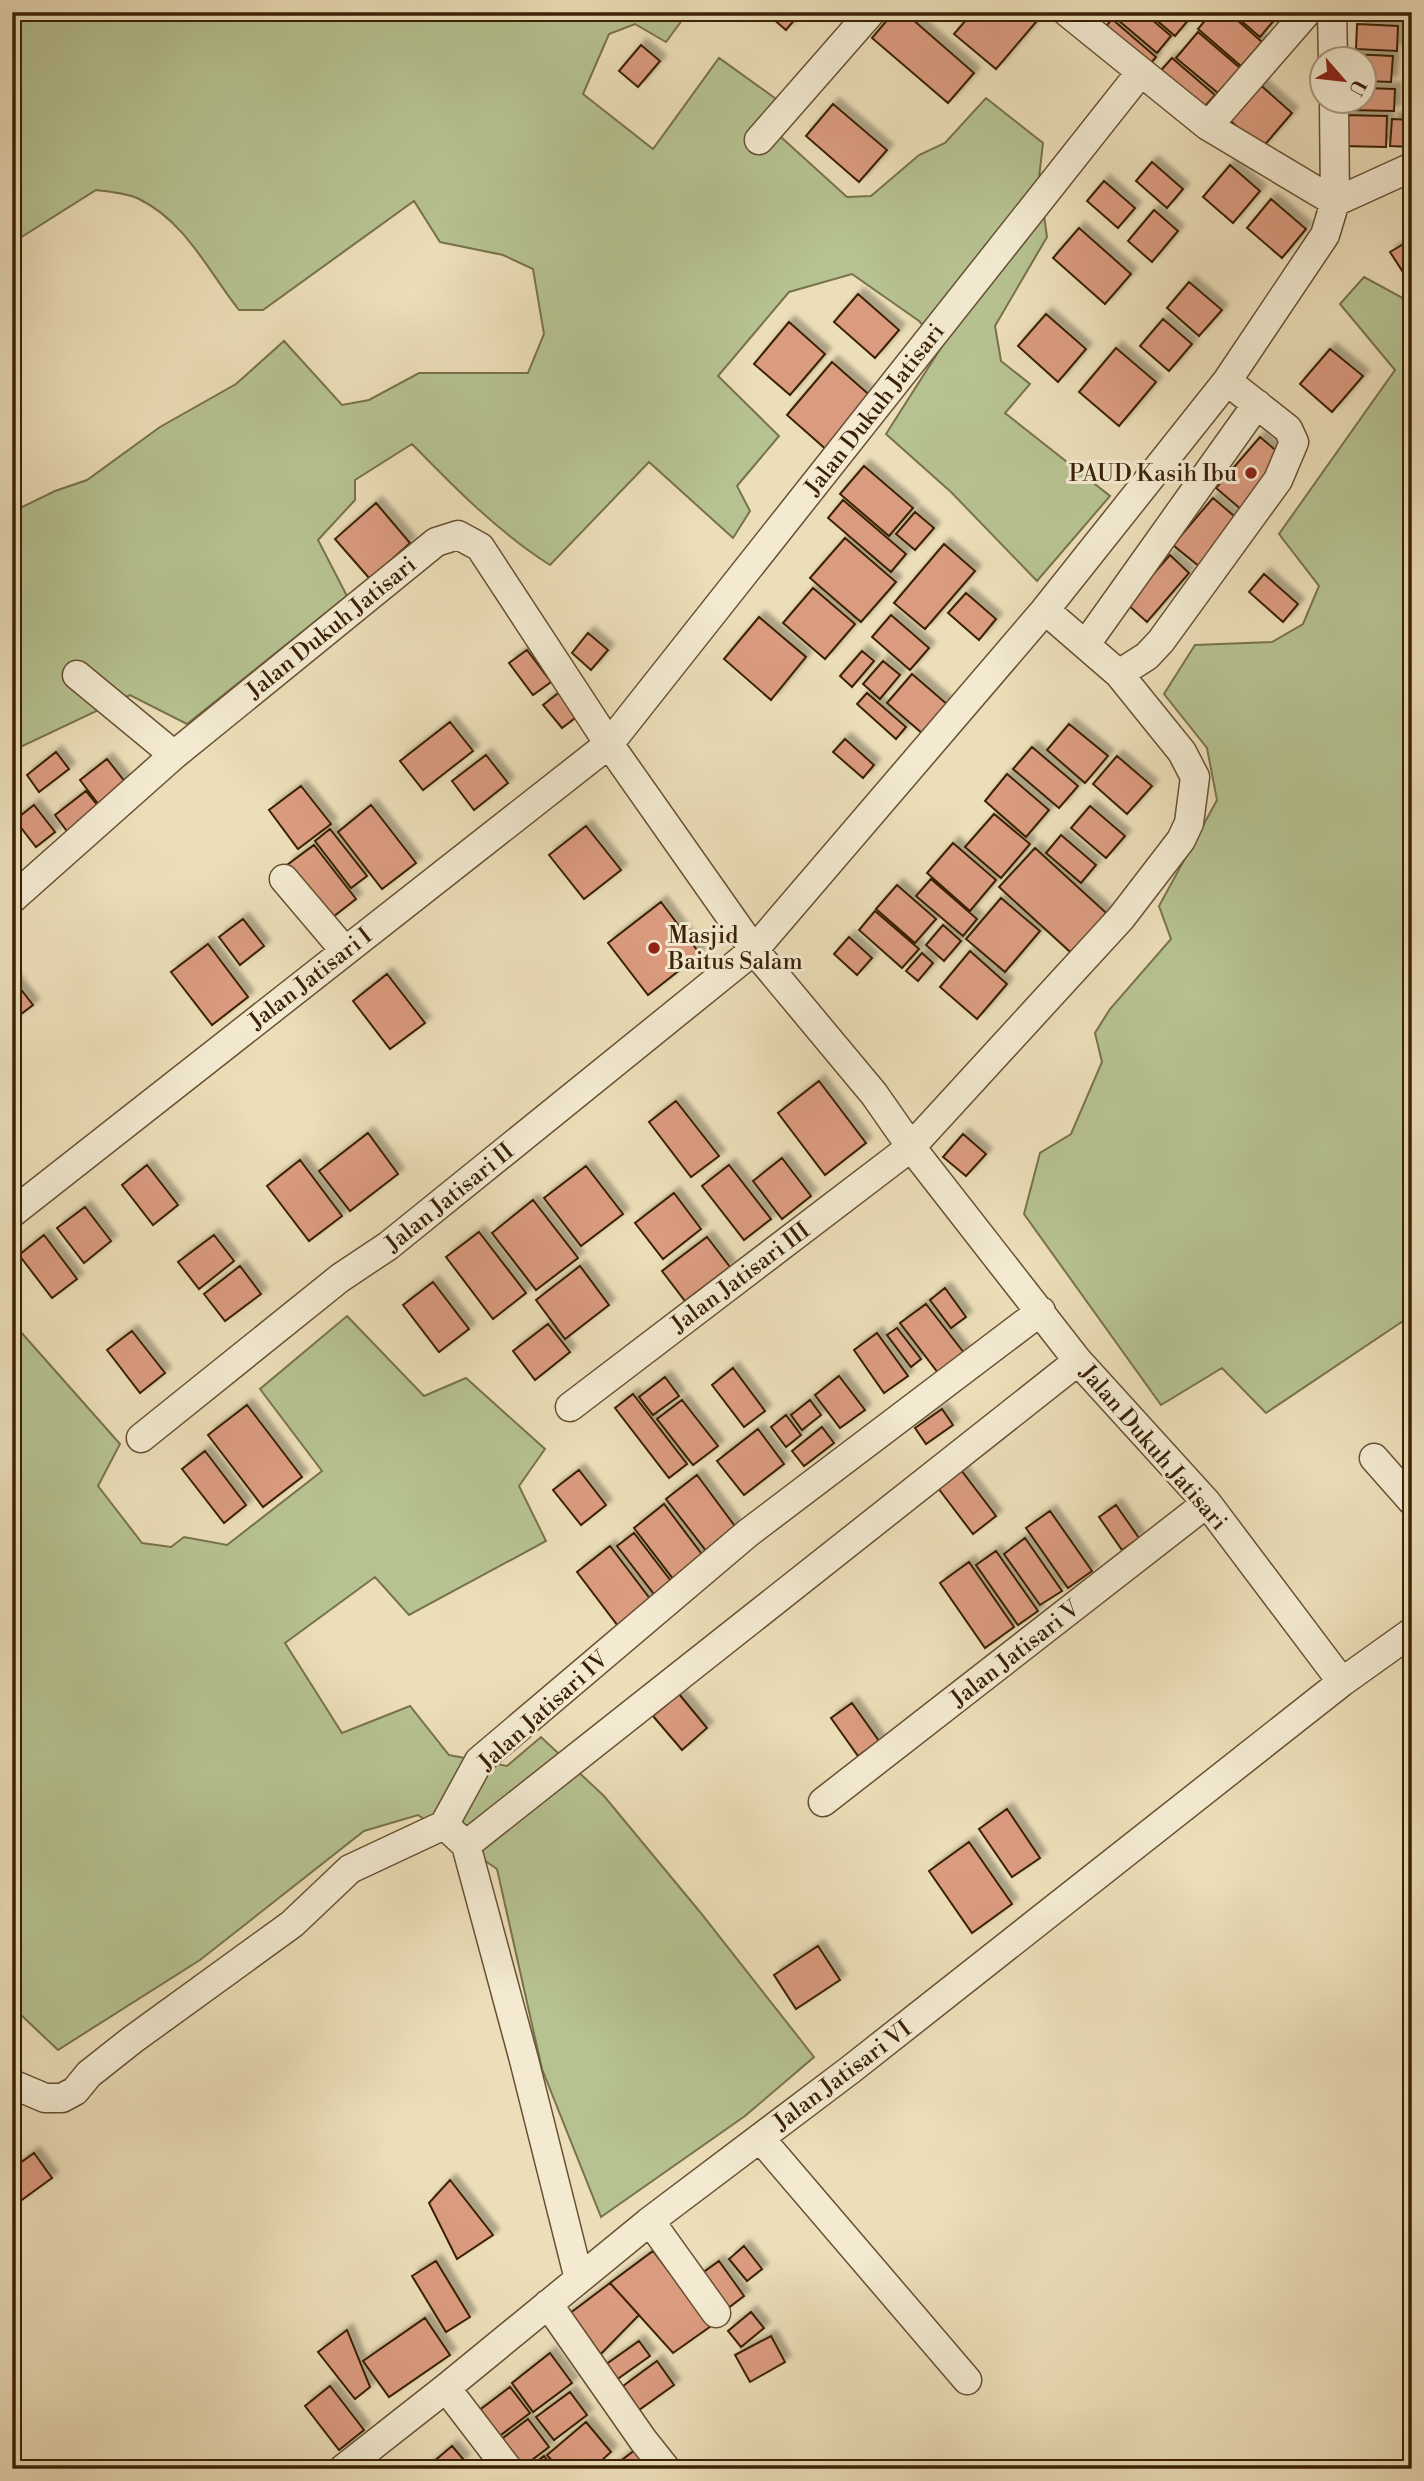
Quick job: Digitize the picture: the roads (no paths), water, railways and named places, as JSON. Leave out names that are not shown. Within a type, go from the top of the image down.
[{"type":"street","points":[[759,140],[871,12]]},
{"type":"street","points":[[1067,12],[1098,22],[1140,73],[1208,126],[1335,202]]},
{"type":"street","points":[[1208,126],[1307,12]]},
{"type":"street","points":[[1332,12],[1333,46]]},
{"type":"street","name":"Jalan Dukuh Jatisari","points":[[609,744],[1140,73]]},
{"type":"street","points":[[754,950],[1045,610],[1227,381],[1325,235],[1335,202],[1334,116]]},
{"type":"street","points":[[1335,202],[1412,167]]},
{"type":"street","points":[[1119,674],[1147,656],[1161,640],[1278,480],[1294,442],[1288,429],[1227,381]]},
{"type":"street","points":[[1086,644],[1257,404]]},
{"type":"street","name":"Jalan Dukuh Jatisari","points":[[12,899],[174,755],[436,542],[458,535],[480,547],[609,744],[754,950],[874,1094],[911,1147],[1078,1361],[1207,1503],[1342,1682]]},
{"type":"street","points":[[911,1147],[1121,918],[1181,840],[1189,823],[1195,777],[1182,752],[1119,674],[1045,610]]},
{"type":"street","points":[[77,675],[174,755]]},
{"type":"street","name":"Jalan Jatisari I","points":[[12,1213],[609,744]]},
{"type":"street","points":[[284,879],[345,951]]},
{"type":"street","name":"Jalan Jatisari II","points":[[141,1438],[340,1278],[388,1247],[754,950]]},
{"type":"street","name":"Jalan Jatisari III","points":[[570,1407],[911,1147]]},
{"type":"street","name":"Jalan Jatisari IV","points":[[444,1825],[479,1761],[748,1533],[1041,1311]]},
{"type":"street","points":[[466,1845],[1078,1361]]},
{"type":"street","points":[[1374,1458],[1412,1501]]},
{"type":"street","name":"Jalan Jatisari V","points":[[823,1802],[1207,1503]]},
{"type":"street","points":[[1342,1682],[1412,1632]]},
{"type":"street","name":"Jalan Jatisari VI","points":[[343,2469],[650,2221],[850,2070],[1342,1682]]},
{"type":"street","points":[[12,2084],[45,2098],[62,2098],[75,2091],[89,2074],[132,2040],[292,1924],[350,1869],[444,1825],[466,1845],[579,2279]]},
{"type":"street","points":[[760,2138],[967,2380]]},
{"type":"street","points":[[650,2221],[716,2313]]},
{"type":"street","points":[[548,2304],[666,2469]]},
{"type":"street","points":[[446,2388],[509,2469]]},
{"type":"place","name":"PAUD Kasih Ibu","points":[[1251,473]]},
{"type":"place","name":"Masjid Baitus Salam","points":[[654,948]]}]
